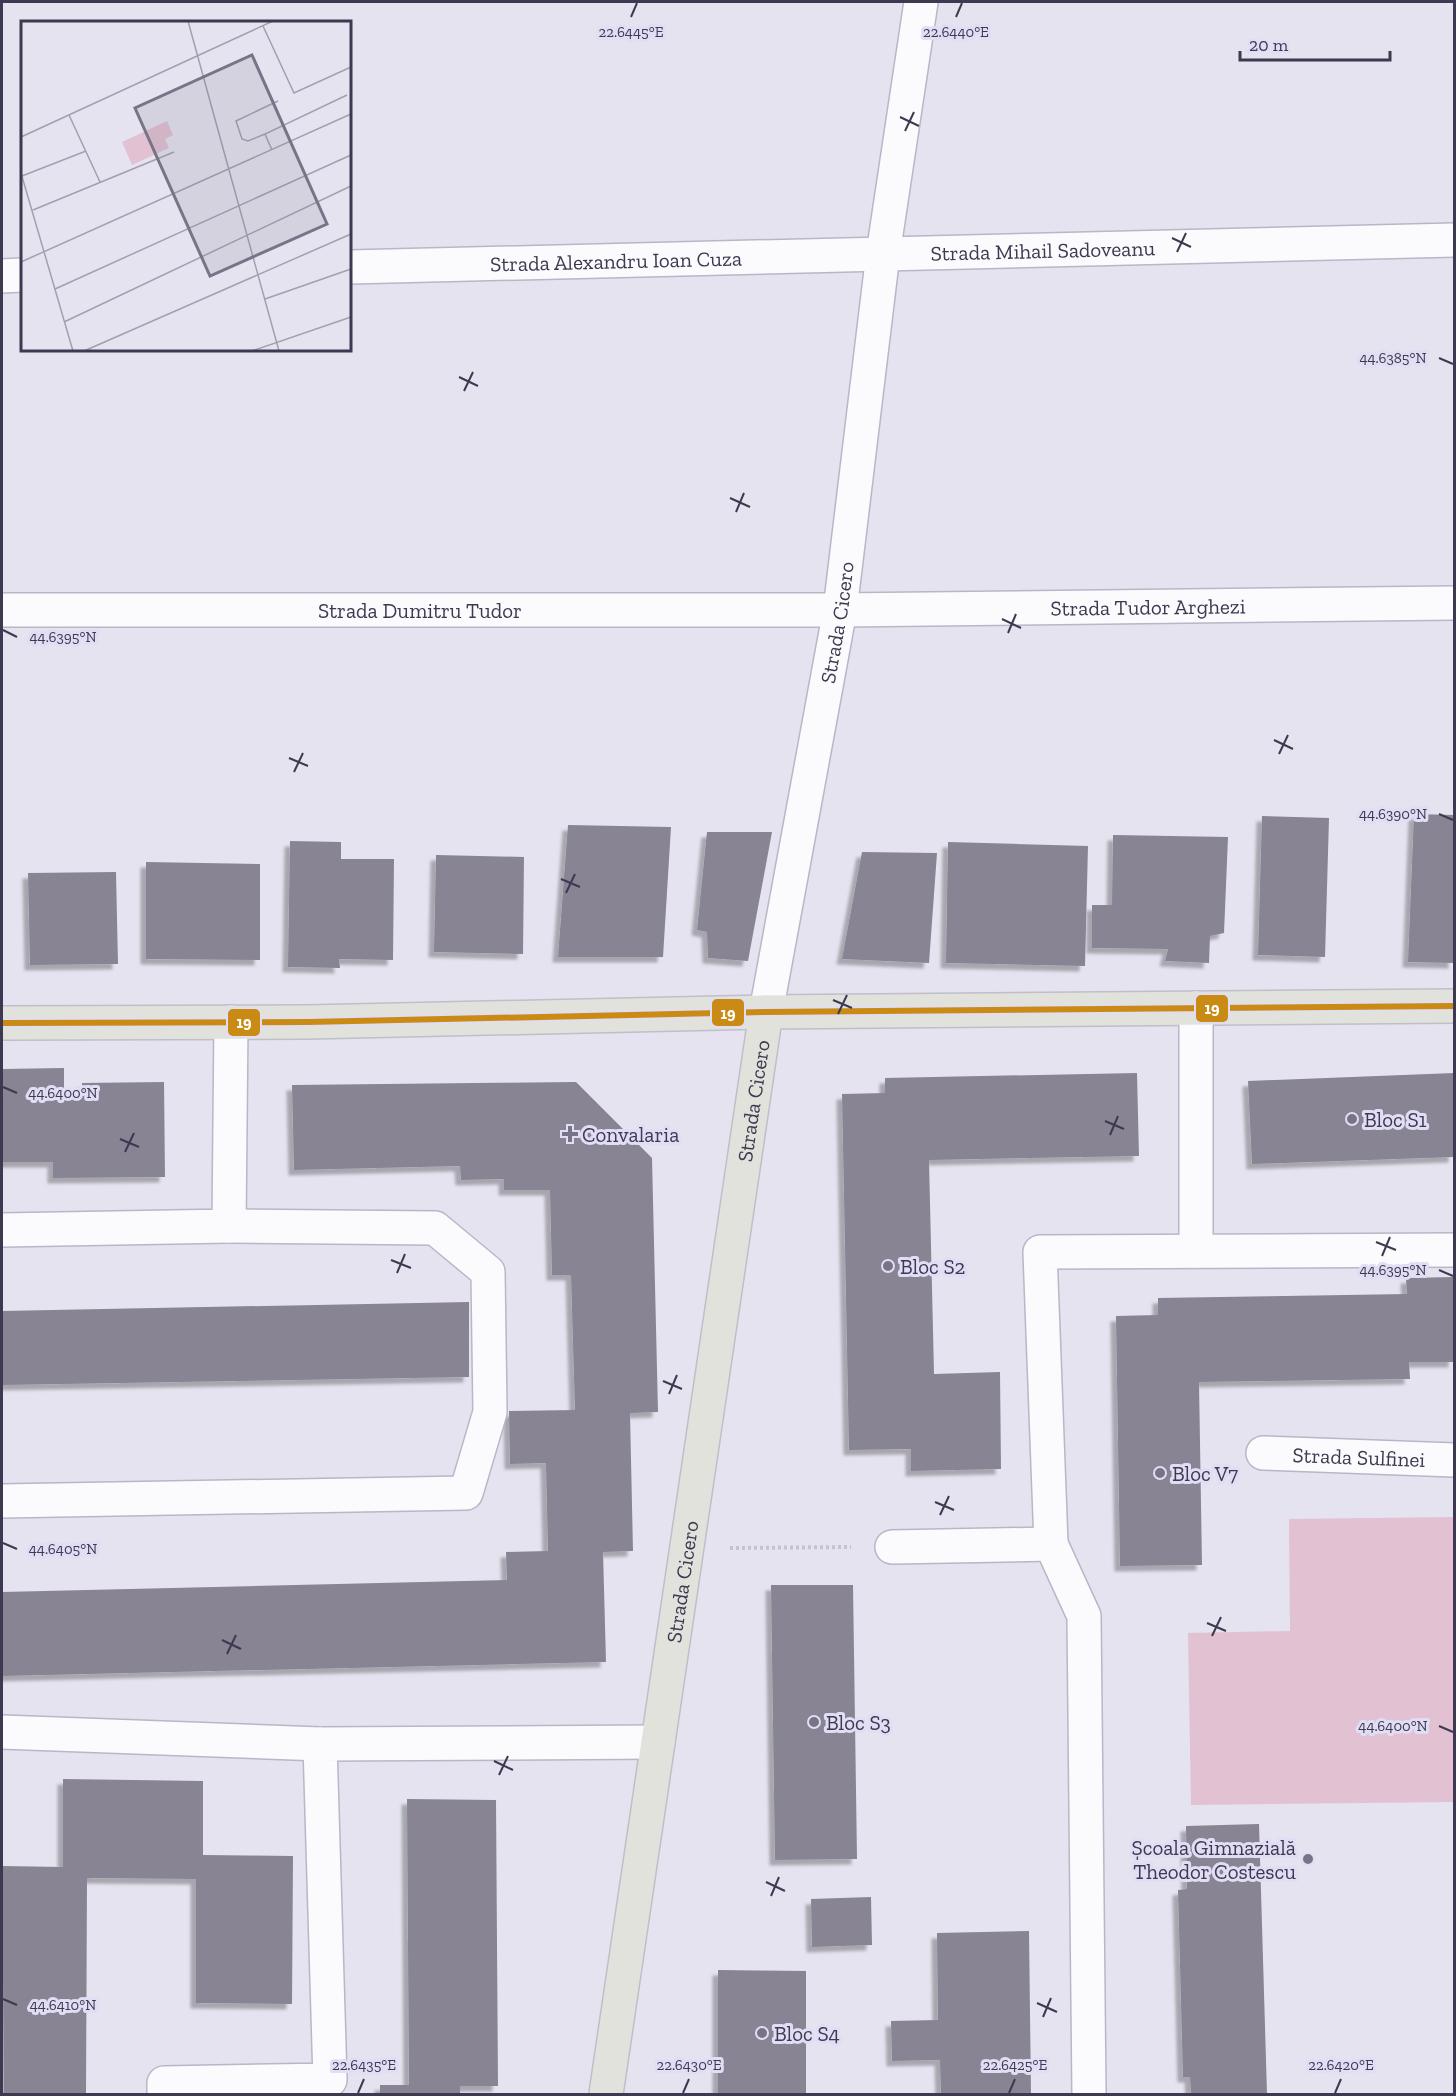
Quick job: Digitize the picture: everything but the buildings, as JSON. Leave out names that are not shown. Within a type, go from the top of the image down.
[{"type":"main road","points":[[2,1023],[231,1022],[766,1012],[1455,1006]]},
{"type":"main road","name":"Strada Cicero","points":[[606,2094],[766,1012]]},
{"type":"street","name":"Strada Cicero","points":[[766,1012],[840,610],[883,254],[921,2]]},
{"type":"street","name":"Strada Mihail Sadoveanu","points":[[883,254],[1455,240]]},
{"type":"street","name":"Strada Alexandru Ioan Cuza","points":[[351,267],[883,254]]},
{"type":"street","points":[[2,276],[21,275]]},
{"type":"street","name":"Strada Tudor Arghezi","points":[[840,610],[1455,603]]},
{"type":"street","name":"Strada Dumitru Tudor","points":[[2,610],[840,610]]},
{"type":"street","points":[[1196,1008],[1196,1251]]},
{"type":"street","points":[[229,1226],[231,1022]]},
{"type":"street","points":[[2,1230],[229,1226],[435,1228],[488,1272],[490,1412],[466,1493],[2,1501]]},
{"type":"street","points":[[1089,2094],[1084,1616],[1051,1544],[1040,1252],[1455,1250]]},
{"type":"street","name":"Strada Sulfinei","points":[[1263,1453],[1455,1460]]},
{"type":"street","points":[[892,1547],[1051,1544]]},
{"type":"street","points":[[2,1732],[320,1744],[658,1742]]},
{"type":"street","points":[[164,2094],[164,2083],[330,2080],[320,1744]]},
{"type":"path","points":[[687,1548],[892,1547]]},
{"type":"shaded area","points":[[1454,1517],[1454,1802],[1191,1805],[1188,1633],[1290,1631],[1289,1519]]},
{"type":"transit line","name":"19","points":[[2,1023],[308,1022],[766,1012],[1454,1006]]},
{"type":"place","name":"Bloc S1","points":[[1352,1119]]},
{"type":"place","name":"Convalaria","points":[[570,1134]]},
{"type":"place","name":"Bloc S2","points":[[888,1266]]},
{"type":"place","name":"Bloc V7","points":[[1160,1473]]},
{"type":"place","name":"Bloc S3","points":[[814,1722]]},
{"type":"place","name":"Școala Gimnazială Theodor Costescu","points":[[1308,1859]]},
{"type":"place","name":"Bloc S4","points":[[762,2033]]}]
